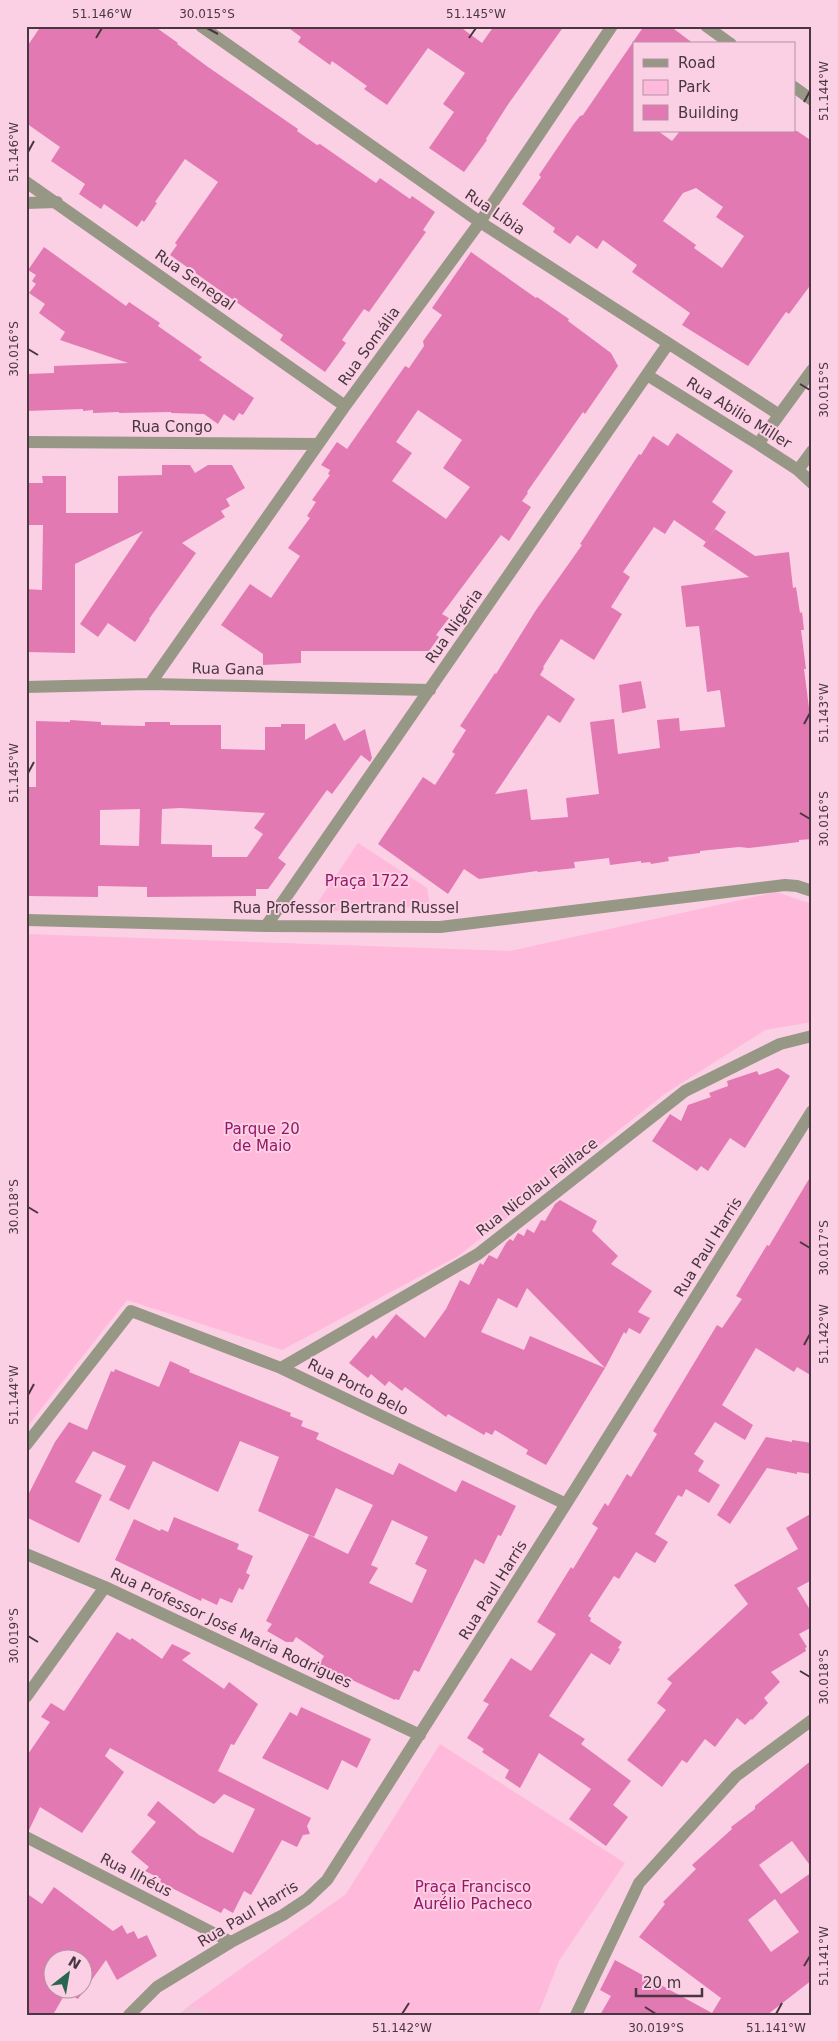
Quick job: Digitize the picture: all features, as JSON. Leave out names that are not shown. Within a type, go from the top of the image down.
[{"type":"street","name":"Rua Líbia","points":[[201,26],[480,222],[778,414]]},
{"type":"street","name":"Rua Somália","points":[[150,684],[345,406],[480,222],[612,26]]},
{"type":"street","points":[[706,26],[728,42]]},
{"type":"street","points":[[796,88],[812,100]]},
{"type":"street","name":"Rua Senegal","points":[[26,182],[345,406]]},
{"type":"street","points":[[26,203],[56,202]]},
{"type":"street","name":"Rua Nigéria","points":[[266,926],[668,344]]},
{"type":"street","points":[[758,444],[778,414],[812,370]]},
{"type":"street","name":"Rua Abilio Miller","points":[[648,375],[798,470],[812,483]]},
{"type":"street","name":"Rua Congo","points":[[26,442],[318,444]]},
{"type":"street","points":[[798,470],[812,451]]},
{"type":"street","name":"Rua Gana","points":[[26,688],[150,684],[430,690]]},
{"type":"street","name":"Rua Professor Bertrand Russel","points":[[26,920],[266,926],[440,927],[784,885],[797,886],[812,891]]},
{"type":"street","name":"Rua Nicolau Faillace","points":[[281,1368],[478,1254],[684,1092],[780,1044],[812,1036]]},
{"type":"street","name":"Rua Paul Harris","points":[[129,2015],[157,1987],[231,1942],[283,1915],[307,1899],[327,1880],[566,1504],[812,1111]]},
{"type":"street","name":"Rua Porto Belo","points":[[26,1445],[131,1311],[281,1368],[566,1504]]},
{"type":"street","name":"Rua Professor José Maria Rodrigues","points":[[26,1554],[105,1587],[420,1735]]},
{"type":"street","points":[[26,1697],[105,1587]]},
{"type":"street","points":[[576,2015],[639,1883],[736,1776],[812,1720]]},
{"type":"street","name":"Rua Ilhéus","points":[[26,1836],[231,1942]]},
{"type":"shaded area","points":[[190,2005],[215,2015],[178,2015]]},
{"type":"green space","name":"Praça 1722","points":[[358,843],[427,888],[430,906],[311,912]]},
{"type":"green space","name":"Parque 20 de Maio","points":[[776,892],[812,904],[812,1022],[765,1030],[666,1093],[458,1256],[282,1350],[127,1300],[26,1428],[26,934],[510,951]]},
{"type":"green space","name":"Praça Francisco Aurélio Pacheco","points":[[440,1744],[625,1863],[559,1961],[538,2015],[215,2015],[190,2005],[346,1894]]},
{"type":"building","points":[[41,26],[154,26],[208,67],[298,129],[297,131],[317,145],[320,144],[376,183],[380,178],[410,199],[412,196],[435,212],[423,230],[426,232],[369,312],[364,309],[342,340],[346,343],[325,372],[280,340],[283,335],[170,255],[177,245],[175,243],[218,182],[185,159],[155,202],[157,203],[144,222],[142,220],[137,227],[104,204],[101,209],[79,194],[85,184],[51,161],[60,147],[26,123],[26,48]]},
{"type":"building","points":[[286,26],[459,26],[482,43],[494,26],[564,26],[507,106],[487,140],[464,172],[429,148],[454,112],[443,104],[465,73],[428,48],[387,105],[364,89],[367,86],[332,61],[330,65],[298,42],[301,37]]},
{"type":"building","points":[[644,26],[670,26],[691,42],[633,42]]},
{"type":"building","points":[[633,42],[633,132],[659,132],[672,141],[679,132],[797,131],[812,141],[812,283],[789,314],[786,312],[748,366],[682,325],[690,313],[632,272],[637,265],[603,240],[597,249],[577,235],[570,244],[553,232],[555,228],[522,204],[541,177],[539,175],[580,116],[583,115]],"holes":[[[696,188],[723,207],[716,217],[744,236],[722,268],[694,248],[696,245],[663,221],[683,193]]]},
{"type":"building","points":[[44,247],[126,306],[129,302],[160,323],[158,326],[202,357],[199,360],[254,398],[243,415],[239,413],[234,421],[224,414],[218,424],[204,414],[171,412],[93,413],[93,410],[83,411],[83,409],[26,411],[26,374],[54,373],[54,366],[128,363],[60,340],[65,332],[39,313],[45,304],[29,293],[36,284],[32,281],[36,275],[28,270]]},
{"type":"building","points":[[471,252],[569,319],[568,321],[611,353],[618,366],[527,492],[522,501],[531,507],[509,541],[501,535],[442,614],[449,618],[436,635],[439,637],[429,651],[301,651],[301,663],[263,665],[263,654],[221,625],[250,584],[271,598],[300,556],[288,548],[310,518],[307,516],[316,502],[312,500],[330,475],[328,474],[330,470],[321,465],[337,442],[347,449],[405,366],[409,368],[424,346],[423,341],[442,315],[432,308]],"holes":[[[418,410],[462,440],[443,468],[470,487],[446,519],[392,481],[412,453],[396,442]]]},
{"type":"building","points":[[677,433],[733,471],[712,502],[726,512],[709,538],[715,529],[755,556],[789,552],[793,588],[796,587],[800,613],[802,612],[804,630],[801,630],[806,669],[804,669],[810,716],[812,716],[812,839],[749,848],[739,847],[700,851],[700,853],[668,857],[669,861],[651,864],[650,862],[641,863],[641,861],[610,865],[609,858],[574,862],[575,868],[479,879],[464,869],[448,894],[378,844],[423,777],[435,785],[455,754],[452,752],[466,730],[460,726],[496,674],[536,610],[582,545],[580,544],[639,454],[641,455],[653,436],[668,446]],"holes":[[[674,520],[706,542],[703,546],[749,577],[681,586],[686,627],[699,626],[707,692],[720,690],[725,727],[680,731],[679,718],[657,720],[660,748],[618,754],[614,719],[590,722],[599,794],[566,798],[568,817],[531,820],[527,789],[495,794],[548,715],[560,723],[575,699],[540,675],[543,667],[561,639],[594,660],[622,614],[611,607],[630,577],[623,572],[654,527],[665,534]]]},
{"type":"building","points":[[162,465],[190,465],[195,473],[208,465],[232,465],[245,488],[226,499],[230,506],[221,511],[225,517],[182,543],[196,553],[135,642],[108,623],[98,637],[80,624],[143,531],[75,564],[75,653],[26,652],[26,589],[42,590],[43,525],[26,525],[26,483],[43,483],[42,476],[66,476],[66,513],[118,513],[118,476],[162,475]]},
{"type":"building","points":[[641,681],[646,708],[622,713],[619,685]]},
{"type":"building","points":[[70,720],[101,722],[101,725],[145,726],[145,722],[170,722],[170,725],[221,725],[221,749],[265,750],[265,727],[281,727],[281,724],[305,724],[305,740],[335,723],[344,741],[365,729],[372,758],[370,762],[361,755],[332,794],[327,790],[278,858],[286,864],[268,889],[256,889],[256,896],[147,897],[147,887],[98,886],[98,897],[26,896],[26,787],[36,787],[36,721],[70,722]],"holes":[[[180,808],[265,813],[254,828],[263,834],[247,857],[212,857],[212,845],[161,844],[162,809]],[[140,809],[139,846],[100,845],[100,810]]]},
{"type":"building","points":[[778,1068],[790,1076],[745,1148],[730,1138],[708,1171],[701,1166],[697,1171],[652,1141],[670,1114],[681,1121],[688,1105],[711,1097],[709,1093],[728,1086],[727,1081],[757,1071],[759,1075]]},
{"type":"building","points":[[812,1174],[812,1376],[797,1367],[794,1372],[756,1348],[722,1405],[753,1425],[745,1440],[715,1422],[694,1454],[704,1461],[698,1471],[720,1485],[709,1503],[686,1489],[682,1497],[678,1495],[655,1534],[668,1542],[655,1563],[636,1552],[619,1579],[614,1576],[588,1616],[591,1618],[590,1621],[622,1642],[618,1648],[620,1649],[610,1665],[591,1653],[549,1716],[585,1739],[581,1744],[631,1781],[613,1805],[628,1817],[606,1846],[569,1819],[591,1789],[539,1753],[520,1788],[505,1778],[509,1770],[482,1752],[484,1749],[467,1738],[489,1704],[483,1701],[511,1658],[531,1671],[556,1634],[537,1622],[598,1528],[592,1524],[605,1503],[608,1506],[627,1474],[631,1477],[657,1434],[653,1431],[717,1325],[722,1328],[742,1299],[736,1296],[767,1245],[769,1246]]},
{"type":"building","points":[[560,1200],[597,1221],[592,1231],[618,1256],[611,1264],[652,1291],[638,1312],[650,1318],[640,1334],[629,1328],[626,1334],[624,1332],[605,1368],[546,1465],[526,1454],[528,1450],[495,1430],[492,1435],[486,1432],[484,1435],[448,1414],[446,1417],[405,1387],[402,1391],[389,1381],[385,1386],[371,1374],[368,1378],[349,1363],[373,1335],[376,1339],[396,1314],[425,1338],[446,1309],[460,1280],[469,1285],[480,1263],[483,1265],[489,1255],[497,1259],[506,1243],[510,1239],[513,1241],[518,1233],[524,1236],[527,1229],[534,1233],[541,1220],[545,1221],[555,1204]],"holes":[[[527,1288],[605,1368],[530,1336],[524,1350],[481,1332],[498,1298],[517,1308]]]},
{"type":"building","points":[[170,1361],[190,1370],[189,1372],[291,1413],[290,1416],[303,1421],[301,1426],[319,1433],[316,1439],[393,1475],[399,1463],[456,1492],[462,1480],[516,1506],[501,1536],[498,1535],[484,1564],[475,1559],[419,1672],[414,1670],[399,1700],[395,1700],[352,1680],[350,1684],[317,1668],[324,1656],[296,1637],[293,1642],[286,1642],[267,1631],[272,1624],[266,1621],[309,1535],[348,1554],[373,1505],[336,1488],[314,1537],[258,1511],[279,1457],[240,1441],[218,1492],[153,1461],[129,1510],[109,1500],[126,1466],[93,1451],[75,1482],[102,1495],[79,1543],[26,1517],[26,1499],[55,1442],[69,1422],[87,1430],[111,1371],[114,1372],[115,1369],[159,1387]],"holes":[[[392,1520],[428,1537],[415,1564],[427,1570],[412,1603],[369,1583],[378,1568],[371,1565]]]},
{"type":"building","points":[[766,1437],[792,1442],[792,1440],[812,1443],[812,1474],[797,1472],[797,1474],[767,1468],[730,1524],[717,1515]]},
{"type":"building","points":[[812,1513],[812,1580],[797,1588],[812,1613],[812,1627],[799,1634],[807,1647],[805,1648],[806,1651],[771,1672],[780,1682],[764,1698],[768,1703],[752,1720],[745,1725],[737,1718],[715,1747],[705,1739],[687,1763],[682,1760],[662,1787],[627,1760],[666,1710],[657,1703],[672,1683],[667,1679],[748,1604],[734,1585],[798,1549],[786,1528]]},
{"type":"building","points":[[174,1517],[239,1544],[237,1549],[253,1556],[246,1573],[250,1575],[243,1590],[239,1588],[232,1603],[220,1598],[217,1605],[202,1598],[201,1601],[115,1560],[134,1519],[160,1531],[161,1529],[168,1532]]},
{"type":"building","points":[[117,1632],[130,1640],[132,1638],[162,1659],[172,1644],[191,1653],[182,1660],[224,1689],[229,1682],[258,1704],[234,1745],[231,1744],[218,1771],[311,1818],[307,1826],[310,1834],[303,1835],[297,1847],[282,1840],[251,1895],[244,1891],[233,1913],[224,1908],[221,1913],[160,1882],[161,1879],[145,1871],[149,1867],[131,1852],[156,1822],[147,1815],[158,1801],[199,1835],[233,1853],[255,1809],[224,1794],[214,1804],[110,1748],[105,1756],[124,1772],[82,1833],[40,1807],[29,1830],[26,1829],[26,1757],[50,1722],[41,1717],[51,1703],[64,1711]]},
{"type":"building","points":[[301,1707],[371,1739],[357,1768],[342,1760],[328,1790],[262,1758],[290,1712],[297,1716]]},
{"type":"building","points":[[812,1760],[812,1868],[792,1841],[759,1865],[781,1894],[812,1872],[812,1980],[767,2015],[600,2015],[611,1996],[600,1990],[615,1960],[712,2013],[721,1998],[639,1937],[665,1904],[663,1902],[696,1869],[692,1865],[732,1829],[731,1827],[755,1809],[755,1806]],"holes":[[[775,1899],[799,1932],[771,1952],[748,1920]]]},
{"type":"building","points":[[54,1887],[113,1931],[122,1925],[127,1934],[134,1931],[138,1939],[147,1935],[157,1956],[117,1980],[106,1960],[92,1980],[92,1948],[42,1948],[42,1998],[63,1998],[53,2015],[26,2015],[26,1893],[42,1904]]}]
